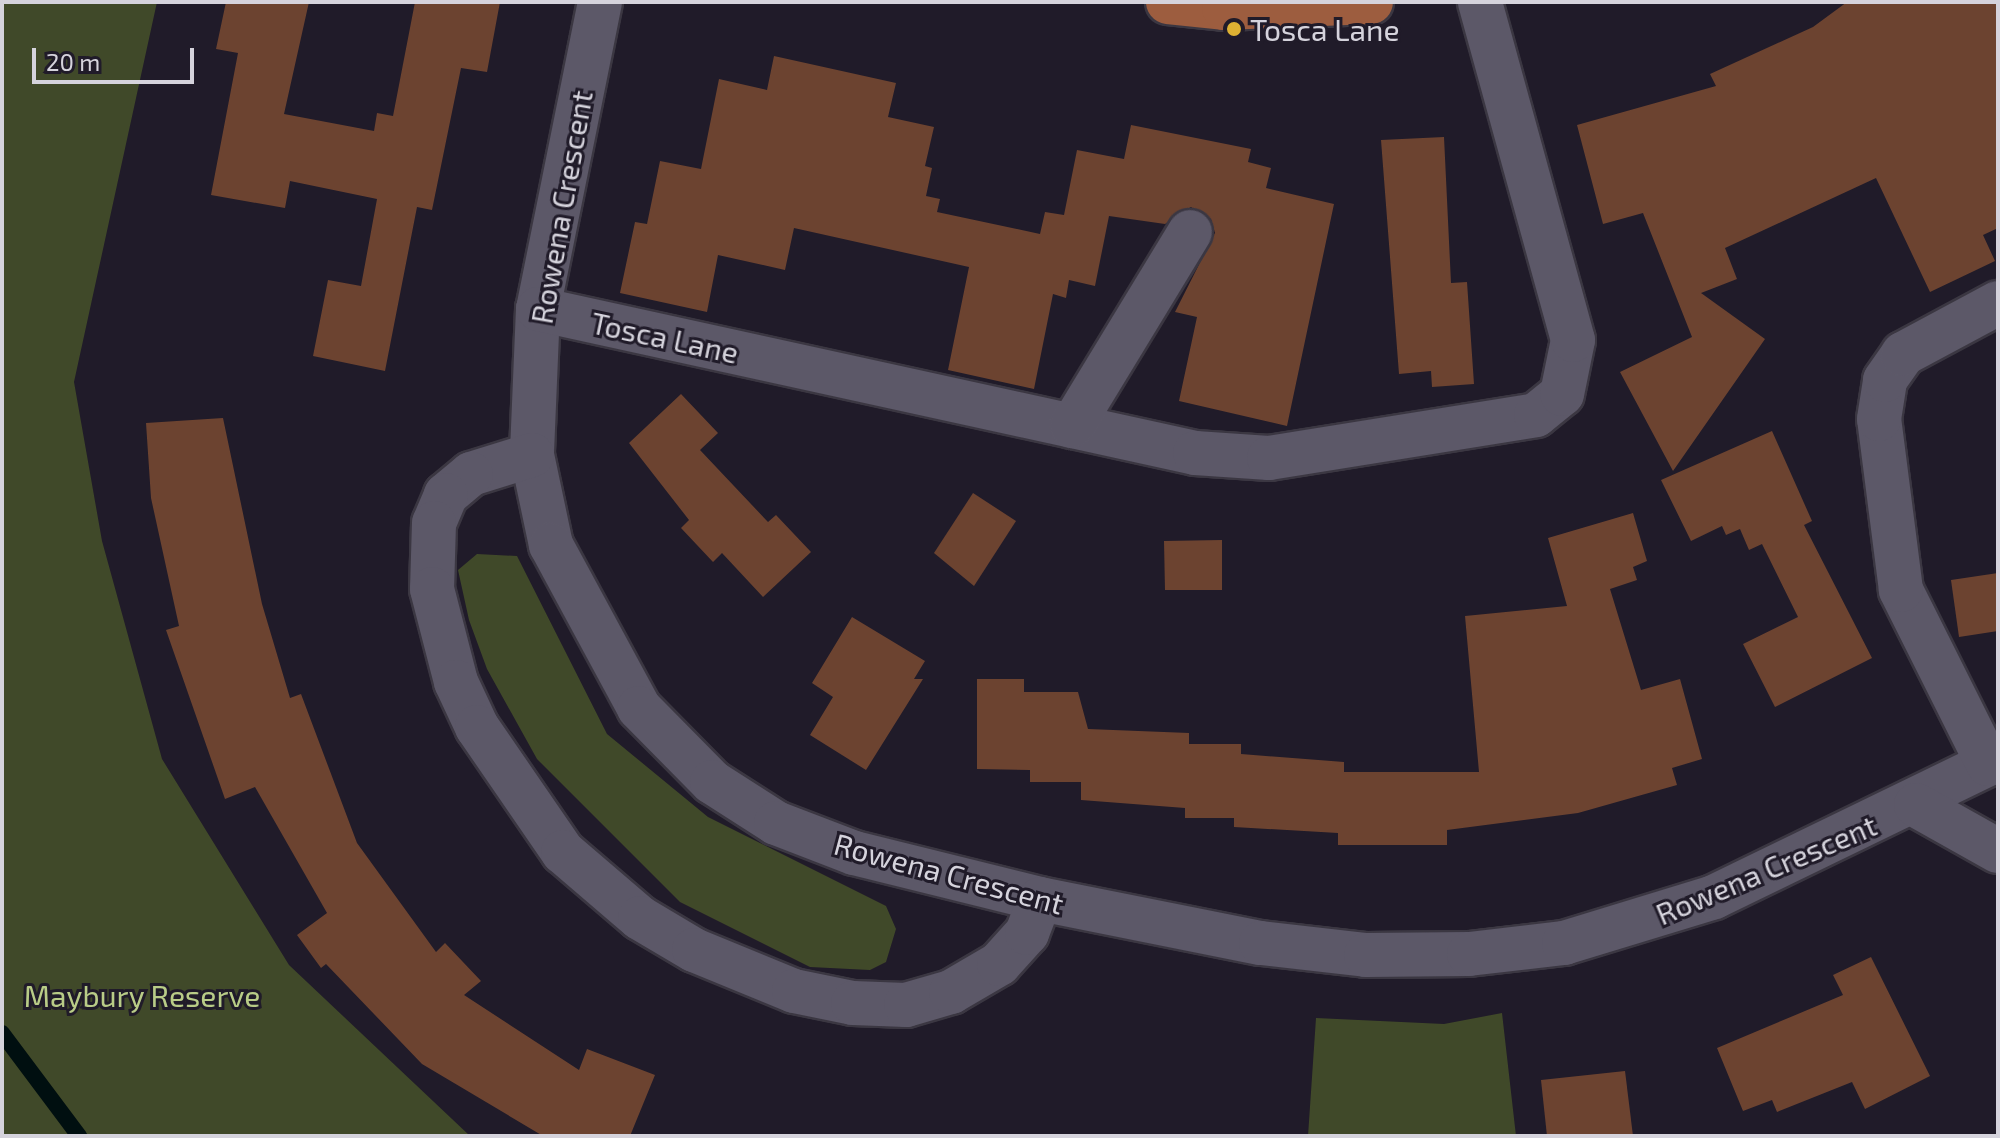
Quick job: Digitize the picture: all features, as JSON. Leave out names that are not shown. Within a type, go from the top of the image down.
[{"type":"main road","points":[[1168,2],[1238,8],[1371,2]]},
{"type":"street","name":"Rowena Crescent","points":[[600,2],[538,309],[532,455],[551,545],[589,626],[639,708],[712,782],[776,823],[854,853],[1040,899],[1261,943],[1366,955],[1469,954],[1564,943],[1650,919],[1916,805],[1993,762]]},
{"type":"street","name":"Tosca Lane","points":[[538,309],[1195,453],[1269,458],[1518,420],[1552,405],[1574,360],[1570,316],[1480,2]]},
{"type":"street","points":[[1072,426],[1190,232]]},
{"type":"street","points":[[1993,762],[1901,590],[1879,419],[1885,380],[1903,354],[1998,303]]},
{"type":"street","points":[[532,455],[471,474],[446,495],[434,523],[432,589],[456,682],[477,727],[563,852],[640,918],[694,950],[794,991],[853,1003],[906,1005],[951,992],[999,964],[1027,933],[1040,899]]},
{"type":"street","points":[[1916,805],[1998,851]]},
{"type":"green space","name":"Maybury Reserve","points":[[2,2],[157,2],[74,382],[102,541],[162,759],[289,965],[470,1136],[2,1136]]},
{"type":"green space","points":[[477,554],[517,556],[607,734],[708,817],[886,906],[896,929],[886,962],[870,970],[810,967],[680,902],[537,759],[487,669],[469,620],[458,570]]},
{"type":"green space","points":[[1502,1013],[1516,1136],[1308,1136],[1316,1018],[1444,1024]]},
{"type":"building","points":[[226,2],[309,2],[284,114],[374,131],[377,113],[393,116],[415,2],[500,2],[487,72],[461,68],[432,210],[417,207],[385,371],[313,356],[328,280],[361,286],[377,199],[290,181],[285,208],[211,195],[238,53],[216,49]]},
{"type":"building","points":[[1847,2],[1998,2],[1998,228],[1983,235],[1995,261],[1930,292],[1876,178],[1725,248],[1737,279],[1701,293],[1765,339],[1673,471],[1620,372],[1692,337],[1643,213],[1603,224],[1577,125],[1716,86],[1710,74],[1813,27]]},
{"type":"building","points":[[774,56],[896,83],[888,117],[934,127],[925,166],[932,168],[926,196],[940,199],[937,212],[1040,234],[1045,212],[1064,215],[1077,150],[1124,159],[1131,125],[1251,149],[1248,162],[1271,168],[1266,188],[1334,204],[1287,426],[1179,401],[1197,317],[1175,312],[1215,233],[1211,219],[1191,207],[1165,224],[1109,216],[1095,286],[1069,280],[1066,298],[1053,294],[1034,389],[948,370],[969,267],[794,228],[785,270],[718,255],[707,312],[620,293],[635,222],[647,224],[660,161],[701,169],[719,79],[767,90]]},
{"type":"building","points":[[1444,137],[1451,283],[1467,282],[1474,384],[1432,387],[1431,371],[1399,374],[1381,140]]},
{"type":"building","points":[[681,394],[718,433],[700,450],[768,522],[776,515],[811,552],[763,597],[722,553],[713,562],[681,528],[689,520],[629,443]]},
{"type":"building","points":[[223,418],[262,604],[290,698],[301,694],[357,843],[436,952],[445,943],[481,981],[464,995],[579,1070],[587,1049],[655,1075],[630,1136],[543,1136],[422,1064],[326,964],[321,968],[297,935],[327,913],[255,787],[225,799],[166,630],[179,626],[151,498],[146,423]]},
{"type":"building","points":[[1772,431],[1812,521],[1804,525],[1872,658],[1775,707],[1743,644],[1798,617],[1762,544],[1749,550],[1740,529],[1726,535],[1722,526],[1691,541],[1661,480]]},
{"type":"building","points":[[973,493],[1016,521],[974,586],[934,553]]},
{"type":"building","points":[[1633,513],[1647,561],[1633,567],[1637,580],[1610,589],[1641,690],[1680,679],[1702,759],[1672,768],[1677,785],[1578,813],[1447,830],[1447,845],[1338,845],[1338,833],[1234,827],[1234,818],[1185,818],[1185,808],[1081,800],[1081,782],[1030,782],[1030,770],[977,769],[977,679],[1024,679],[1024,692],[1078,692],[1088,729],[1189,733],[1189,744],[1241,744],[1241,754],[1344,762],[1344,772],[1479,772],[1465,616],[1567,606],[1548,538]]},
{"type":"building","points":[[1222,540],[1222,590],[1165,590],[1164,541]]},
{"type":"building","points":[[1998,573],[1998,631],[1959,637],[1951,580]]},
{"type":"building","points":[[852,617],[925,661],[914,679],[923,679],[866,770],[810,735],[833,697],[812,683]]},
{"type":"building","points":[[1871,957],[1930,1076],[1865,1109],[1852,1082],[1777,1112],[1772,1100],[1743,1111],[1717,1048],[1843,995],[1833,975]]},
{"type":"building","points":[[1625,1071],[1633,1136],[1547,1136],[1541,1080]]},
{"type":"waterway","points":[[2,1033],[79,1136]]},
{"type":"place","name":"Tosca Lane","points":[[1234,29]]}]
